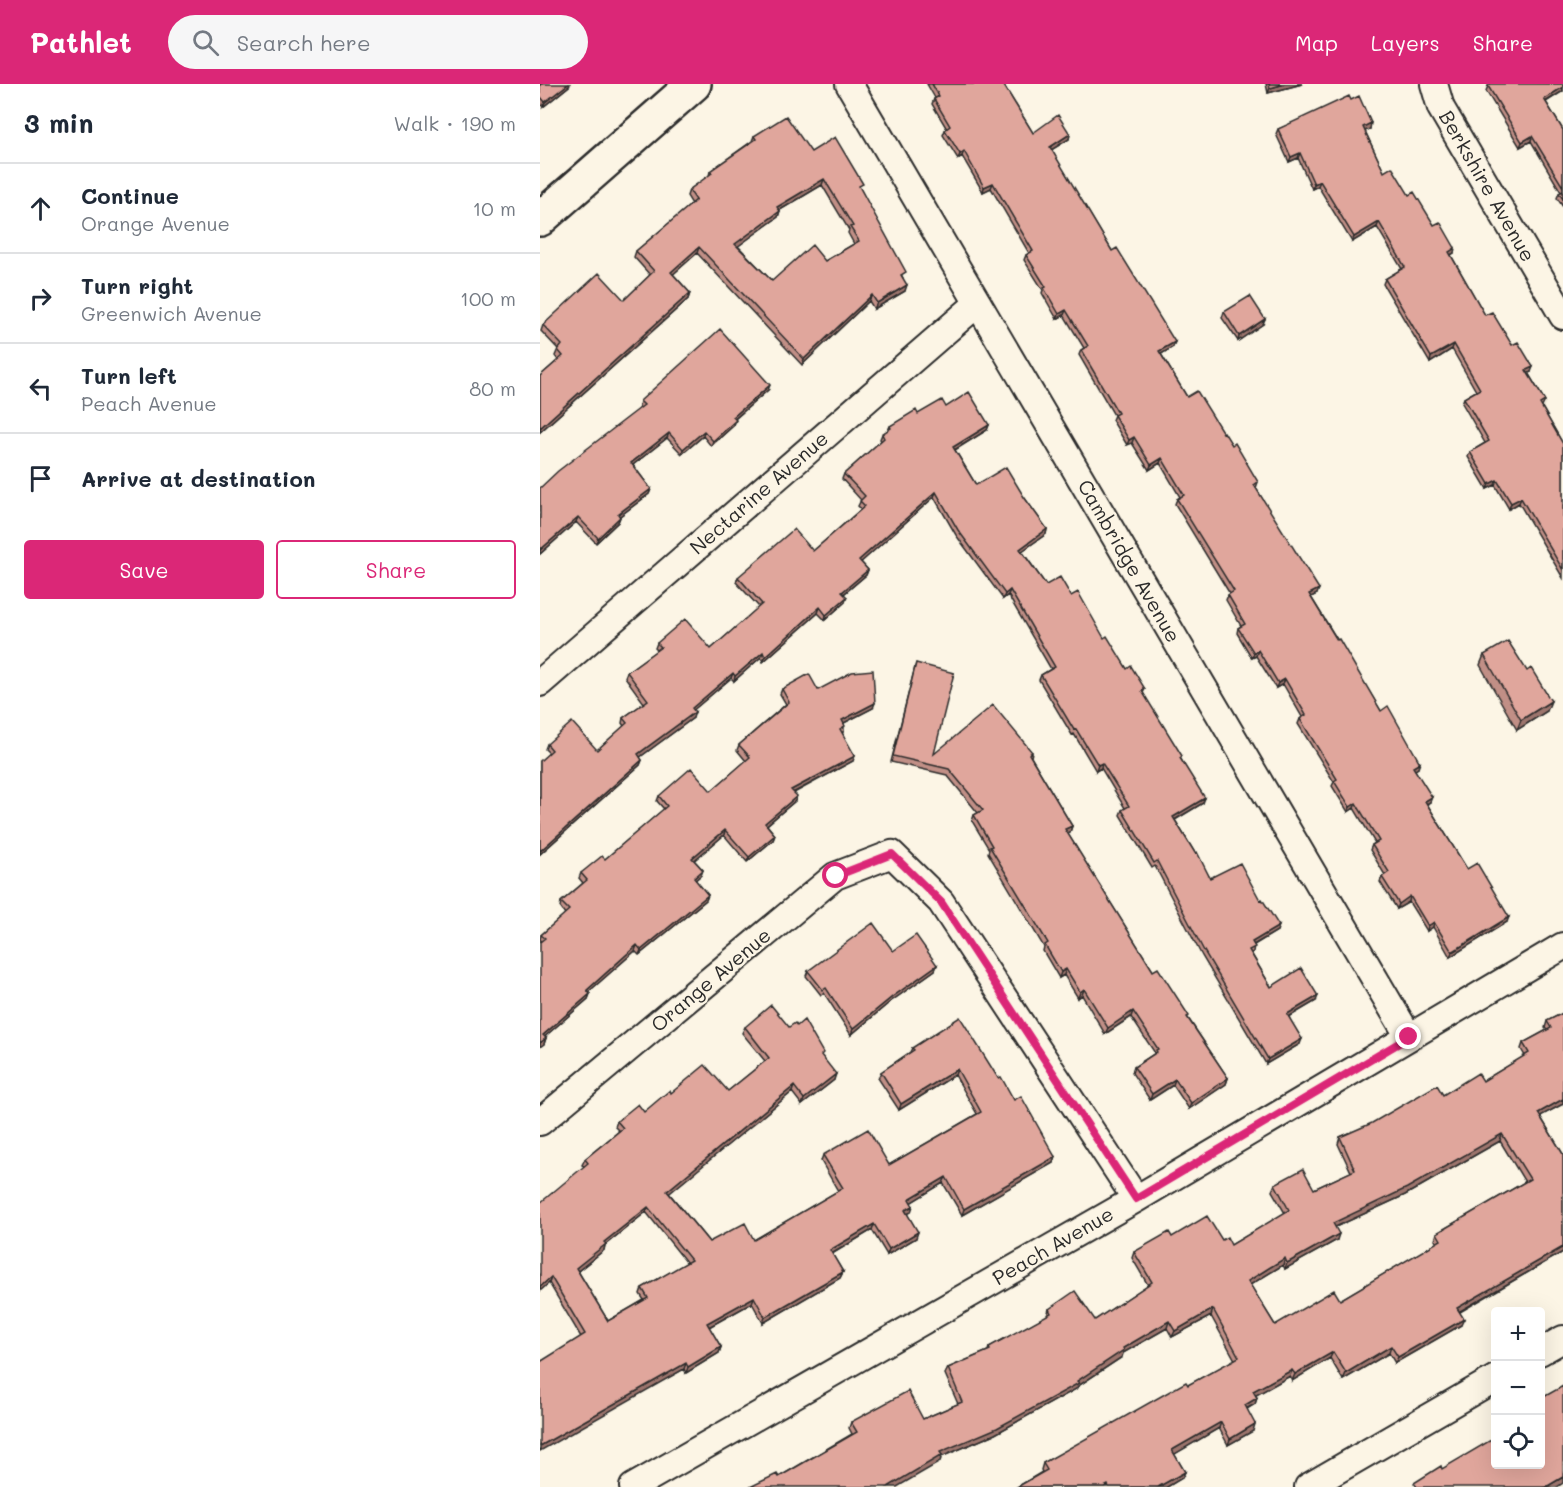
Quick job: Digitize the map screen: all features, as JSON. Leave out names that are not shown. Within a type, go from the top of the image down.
[{"type":"main road","points":[[540,219],[694,84]]},
{"type":"street","name":"Cambridge Avenue","points":[[849,84],[1409,1037]]},
{"type":"street","name":"Berkshire Avenue","points":[[1434,84],[1441,108],[1563,316]]},
{"type":"street","name":"Nectarine Avenue","points":[[540,683],[978,303]]},
{"type":"street","name":"Orange Avenue","points":[[540,1122],[836,876],[892,854],[941,902],[1136,1199]]},
{"type":"street","name":"Peach Avenue","points":[[633,1487],[1136,1199],[1563,946]]},
{"type":"street","points":[[1545,1349],[1563,1339]]},
{"type":"street","points":[[1308,1487],[1491,1381]]},
{"type":"building","points":[[540,84],[568,84],[545,102],[540,98]]},
{"type":"building","points":[[932,84],[1003,84],[1033,133],[1058,115],[1070,134],[1050,147],[1112,251],[1117,248],[1175,342],[1159,351],[1187,397],[1197,391],[1223,433],[1232,445],[1235,443],[1258,482],[1254,485],[1319,589],[1309,594],[1337,640],[1339,639],[1381,711],[1388,706],[1420,763],[1413,767],[1432,797],[1425,801],[1467,869],[1477,863],[1509,917],[1452,952],[1434,922],[1428,926],[1410,896],[1399,904],[1382,877],[1389,872],[1372,845],[1379,841],[1356,803],[1350,807],[1334,781],[1337,779],[1300,719],[1306,715],[1285,679],[1278,683],[1258,650],[1254,653],[1238,628],[1245,624],[1228,595],[1234,591],[1177,499],[1184,495],[1162,458],[1151,465],[1134,437],[1129,440],[1114,415],[1118,413],[1081,350],[1088,346],[1066,310],[1059,314],[1044,288],[1046,287],[1026,255],[1033,251],[993,183],[984,187],[964,151],[960,154],[945,130],[950,126],[934,99],[939,96]]},
{"type":"building","points":[[1269,84],[1285,84],[1270,88]]},
{"type":"building","points":[[1491,84],[1563,84],[1563,87],[1544,99],[1563,130],[1563,187],[1532,136],[1522,142],[1488,86]]},
{"type":"building","points":[[1349,96],[1351,100],[1359,96],[1371,123],[1363,127],[1384,172],[1392,167],[1409,195],[1414,192],[1434,225],[1440,222],[1455,248],[1449,252],[1485,315],[1492,312],[1512,345],[1518,342],[1533,367],[1526,370],[1545,401],[1540,404],[1563,444],[1563,570],[1521,498],[1511,503],[1497,480],[1489,484],[1470,452],[1489,441],[1464,398],[1480,389],[1454,344],[1431,357],[1385,279],[1405,267],[1379,222],[1354,237],[1320,181],[1314,184],[1300,153],[1291,157],[1278,129]]},
{"type":"building","points":[[786,116],[811,152],[835,137],[863,184],[859,186],[906,272],[901,275],[907,285],[877,303],[872,295],[804,359],[699,247],[671,272],[690,293],[540,428],[540,376],[563,356],[558,350],[562,345],[543,325],[599,273],[624,300],[654,271],[636,251],[696,200],[689,190],[712,173],[710,171],[756,139],[754,136]],"holes":[[[824,179],[853,226],[850,227],[859,241],[825,261],[812,245],[772,281],[735,244],[780,211],[777,207]]]},
{"type":"building","points":[[1250,296],[1265,319],[1239,336],[1224,312]]},
{"type":"building","points":[[720,329],[770,385],[733,417],[736,420],[713,441],[704,431],[683,449],[669,433],[631,463],[651,489],[618,514],[620,517],[598,538],[578,517],[540,550],[540,488],[558,471],[644,405],[640,401]]},
{"type":"building","points":[[969,392],[989,425],[953,447],[976,485],[1006,467],[1047,529],[1020,549],[1046,585],[1060,577],[1071,596],[1078,592],[1104,638],[1107,636],[1127,669],[1131,666],[1145,689],[1142,691],[1205,798],[1173,817],[1195,853],[1197,852],[1210,878],[1240,863],[1260,900],[1262,899],[1279,926],[1252,942],[1255,947],[1249,950],[1271,987],[1301,968],[1318,996],[1287,1014],[1302,1039],[1268,1059],[1204,951],[1157,861],[1154,863],[1122,810],[1129,806],[1102,763],[1098,765],[1076,729],[1074,730],[1041,675],[1055,667],[1010,590],[1005,594],[958,530],[936,492],[859,560],[868,570],[842,592],[847,597],[826,615],[820,607],[765,657],[763,652],[735,676],[733,673],[692,708],[695,712],[638,754],[642,760],[540,851],[540,761],[552,750],[547,744],[572,722],[597,750],[627,723],[623,718],[648,700],[627,672],[661,647],[657,643],[685,619],[711,649],[762,604],[738,577],[794,529],[813,551],[865,506],[860,501],[865,496],[844,474],[884,438],[882,434],[891,428],[890,426],[916,410],[918,414],[942,400],[946,407]]},
{"type":"building","points":[[1508,641],[1527,671],[1531,668],[1551,701],[1521,720],[1484,655]]},
{"type":"building","points":[[916,663],[954,673],[934,754],[993,705],[1032,752],[1029,754],[1072,826],[1065,829],[1153,971],[1158,968],[1189,1016],[1187,1017],[1228,1078],[1191,1103],[1175,1079],[1152,1094],[1134,1067],[1158,1049],[1133,1011],[1108,1028],[1084,989],[1080,992],[1066,969],[1061,972],[1045,945],[1048,943],[990,847],[992,846],[974,815],[983,810],[949,769],[893,756]]},
{"type":"building","points":[[873,670],[875,703],[842,720],[845,726],[840,729],[855,756],[791,790],[797,796],[765,823],[775,835],[749,857],[725,830],[692,858],[703,870],[694,878],[708,895],[641,950],[637,945],[587,990],[590,994],[543,1035],[546,1038],[540,1043],[540,942],[545,938],[541,935],[569,910],[561,902],[587,880],[581,873],[602,856],[605,859],[667,806],[659,796],[691,768],[711,791],[750,757],[739,745],[789,702],[782,689],[809,674],[818,690],[852,672]]},
{"type":"building","points":[[873,923],[893,951],[916,935],[937,965],[892,997],[853,1029],[826,988],[823,990],[808,971]]},
{"type":"building","points":[[771,1005],[789,1027],[795,1023],[797,1026],[804,1020],[823,1053],[821,1055],[836,1074],[804,1099],[794,1086],[667,1191],[709,1242],[745,1223],[754,1240],[843,1188],[823,1155],[868,1129],[889,1165],[981,1112],[957,1069],[901,1104],[881,1072],[914,1050],[912,1048],[960,1017],[1014,1100],[1021,1096],[1055,1157],[964,1209],[946,1177],[909,1199],[913,1206],[905,1210],[918,1232],[889,1249],[874,1224],[830,1250],[843,1272],[765,1317],[754,1297],[707,1323],[721,1347],[688,1367],[686,1363],[540,1446],[540,1362],[585,1334],[551,1277],[540,1287],[540,1203],[588,1163],[585,1159],[623,1128],[617,1121],[638,1104],[644,1112],[705,1065],[728,1091],[769,1058],[745,1027]],"holes":[[[648,1207],[691,1260],[642,1288],[648,1298],[608,1321],[576,1268]]]},
{"type":"building","points":[[1563,1013],[1563,1099],[1538,1113],[1563,1154],[1563,1247],[1457,1308],[1464,1319],[1398,1357],[1391,1346],[1346,1373],[1333,1352],[1295,1374],[1292,1370],[1253,1391],[1257,1398],[1245,1405],[1255,1424],[1230,1439],[1221,1422],[1172,1450],[1185,1472],[1158,1487],[1109,1487],[1108,1485],[1104,1487],[1017,1487],[1047,1470],[1043,1463],[1186,1382],[1188,1385],[1239,1357],[1213,1309],[1175,1331],[1169,1321],[1123,1348],[1124,1350],[1077,1381],[1079,1383],[997,1428],[940,1452],[942,1455],[888,1487],[750,1487],[777,1474],[779,1477],[857,1432],[851,1422],[908,1391],[923,1419],[962,1402],[948,1368],[990,1350],[989,1347],[1051,1313],[1049,1309],[1075,1291],[1095,1320],[1152,1282],[1134,1252],[1169,1232],[1172,1237],[1207,1216],[1222,1240],[1227,1237],[1231,1245],[1289,1210],[1275,1184],[1303,1169],[1314,1189],[1355,1170],[1340,1137],[1372,1123],[1437,1085],[1443,1095],[1478,1073],[1483,1081],[1529,1053],[1523,1043],[1551,1028],[1547,1021]],"holes":[[[1502,1134],[1530,1179],[1437,1233],[1441,1240],[1340,1300],[1334,1290],[1275,1325],[1248,1281],[1285,1258],[1287,1263],[1339,1234],[1333,1223],[1407,1188]]]},
{"type":"building","points":[[1563,1386],[1563,1477],[1546,1487],[1417,1487],[1414,1483],[1491,1440],[1491,1469],[1545,1469],[1545,1396]]},
{"type":"route","points":[[836,876],[892,854],[941,902],[1136,1199],[1409,1037]]}]
